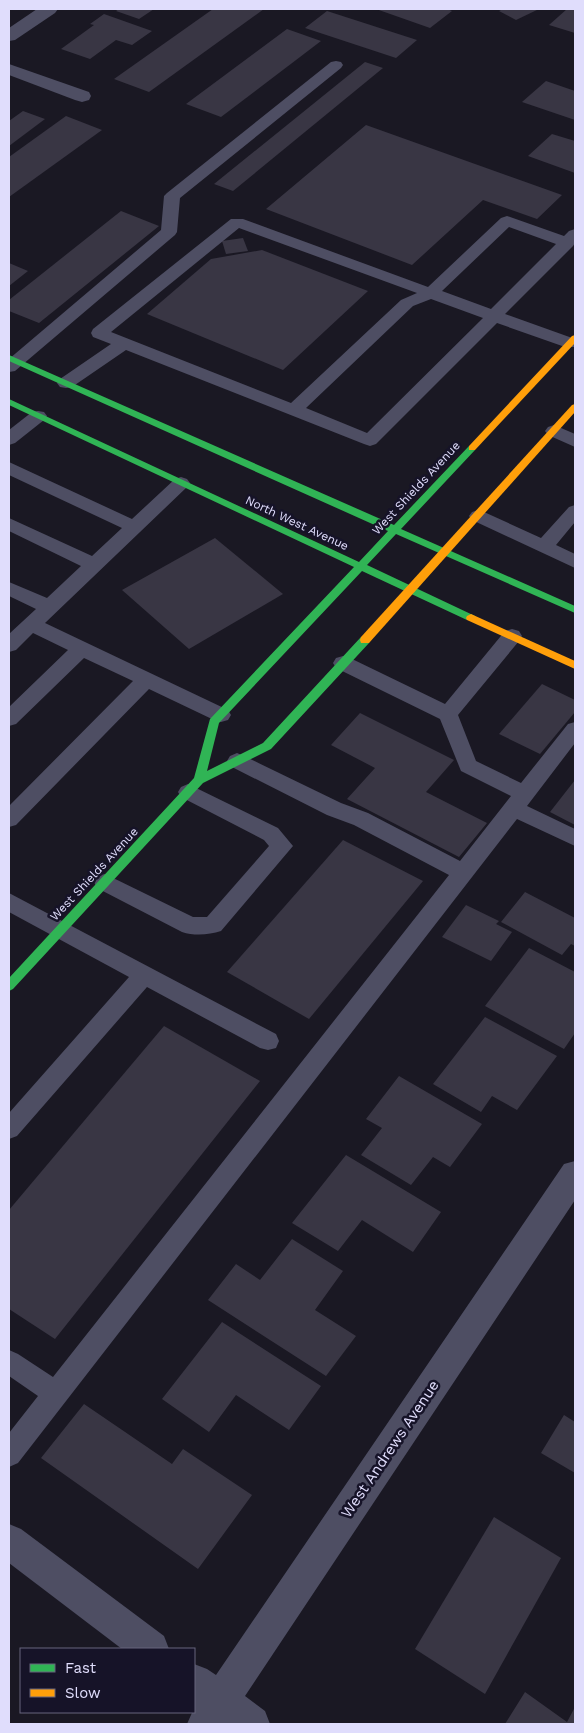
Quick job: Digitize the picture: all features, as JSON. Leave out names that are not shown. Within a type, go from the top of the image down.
[{"type":"main road","name":"West Shields Avenue","points":[[194,786],[214,722],[573,340]]},
{"type":"main road","points":[[11,362],[66,383],[445,553],[572,604]]},
{"type":"main road","name":"North West Avenue","points":[[9,402],[360,568],[575,665]]},
{"type":"main road","name":"West Shields Avenue","points":[[9,986],[194,786],[267,746],[445,553],[575,407]]},
{"type":"street","points":[[9,36],[49,9]]},
{"type":"street","points":[[9,69],[82,96]]},
{"type":"street","name":"West Andrews Avenue","points":[[206,1702],[575,1174]]},
{"type":"street","points":[[9,1541],[150,1648]]},
{"type":"street","points":[[206,1702],[252,1724]]},
{"type":"lane","points":[[11,362],[168,232],[172,196],[336,65]]},
{"type":"lane","points":[[294,410],[407,302],[431,293],[507,221],[571,238],[494,316],[370,440],[99,334],[237,222],[431,293],[494,316],[573,340]]},
{"type":"lane","points":[[66,383],[124,343]]},
{"type":"lane","points":[[9,439],[38,416]]},
{"type":"lane","points":[[554,431],[575,441]]},
{"type":"lane","points":[[9,468],[134,527]]},
{"type":"lane","points":[[9,645],[181,483]]},
{"type":"lane","points":[[544,547],[575,511]]},
{"type":"lane","points":[[478,516],[575,562]]},
{"type":"lane","points":[[9,524],[94,565]]},
{"type":"lane","points":[[9,588],[49,607]]},
{"type":"lane","points":[[31,624],[220,716]]},
{"type":"lane","points":[[448,714],[512,636]]},
{"type":"lane","points":[[9,719],[82,648]]},
{"type":"lane","points":[[343,663],[448,714],[468,766],[575,838]]},
{"type":"lane","points":[[9,819],[146,680]]},
{"type":"lane","points":[[9,1454],[575,729]]},
{"type":"lane","points":[[237,761],[334,809],[361,819],[463,872]]},
{"type":"lane","points":[[105,882],[190,926],[213,925],[282,846],[271,834],[194,786]]},
{"type":"lane","points":[[9,902],[268,1041]]},
{"type":"lane","points":[[9,1129],[144,975]]},
{"type":"lane","points":[[9,1362],[56,1393]]},
{"type":"building","points":[[119,9],[154,9],[139,19],[116,11]]},
{"type":"building","points":[[213,9],[264,9],[149,92],[114,79]]},
{"type":"building","points":[[376,9],[447,9],[452,11],[430,28]]},
{"type":"building","points":[[503,9],[539,9],[516,20],[499,11]]},
{"type":"building","points":[[567,9],[575,9],[575,33],[549,25]]},
{"type":"building","points":[[327,11],[417,40],[396,58],[305,28]]},
{"type":"building","points":[[104,14],[152,31],[132,45],[116,40],[90,59],[61,49],[94,25],[90,24]]},
{"type":"building","points":[[287,29],[321,41],[221,117],[186,104]]},
{"type":"building","points":[[365,62],[383,68],[233,191],[214,184]]},
{"type":"building","points":[[546,81],[575,91],[575,120],[522,102]]},
{"type":"building","points":[[23,111],[45,119],[9,146],[9,121]]},
{"type":"building","points":[[66,116],[102,130],[9,197],[9,157]]},
{"type":"building","points":[[366,125],[562,195],[537,219],[483,200],[412,265],[266,209]]},
{"type":"building","points":[[552,134],[575,141],[575,173],[528,156]]},
{"type":"building","points":[[121,211],[159,226],[39,323],[9,311],[9,300]]},
{"type":"building","points":[[243,238],[248,251],[226,254],[222,241]]},
{"type":"building","points":[[262,250],[368,291],[283,370],[147,314],[211,259]]},
{"type":"building","points":[[9,263],[28,271],[9,286]]},
{"type":"building","points":[[215,538],[283,594],[189,649],[122,590]]},
{"type":"building","points":[[542,684],[575,700],[575,712],[540,754],[499,734]]},
{"type":"building","points":[[360,713],[454,760],[426,792],[487,823],[459,857],[347,799],[375,768],[331,745]]},
{"type":"building","points":[[575,780],[575,825],[550,812]]},
{"type":"building","points":[[343,840],[423,881],[309,1019],[227,972]]},
{"type":"building","points":[[525,892],[575,918],[575,946],[571,944],[562,955],[501,922]]},
{"type":"building","points":[[466,905],[499,921],[496,924],[512,932],[491,961],[442,937]]},
{"type":"building","points":[[529,948],[575,972],[575,1033],[564,1049],[485,1006]]},
{"type":"building","points":[[485,1017],[557,1056],[517,1110],[492,1096],[481,1112],[433,1084]]},
{"type":"building","points":[[164,1026],[260,1081],[55,1339],[9,1309],[9,1210]]},
{"type":"building","points":[[399,1076],[482,1124],[450,1167],[433,1157],[411,1185],[361,1155],[382,1128],[366,1119]]},
{"type":"building","points":[[346,1155],[441,1212],[413,1252],[362,1220],[338,1251],[292,1223]]},
{"type":"building","points":[[292,1239],[343,1271],[315,1310],[356,1336],[326,1376],[208,1300],[236,1264],[260,1280]]},
{"type":"building","points":[[222,1322],[321,1386],[289,1430],[236,1395],[209,1432],[162,1399]]},
{"type":"building","points":[[84,1404],[172,1464],[183,1449],[252,1495],[198,1569],[41,1458]]},
{"type":"building","points":[[564,1415],[575,1422],[575,1473],[541,1453]]},
{"type":"building","points":[[494,1517],[561,1558],[485,1694],[415,1649]]},
{"type":"building","points":[[525,1692],[567,1722],[575,1707],[575,1724],[505,1724]]},
{"type":"traffic: fast","points":[[9,358],[575,610]]},
{"type":"traffic: fast","points":[[9,402],[471,618]]},
{"type":"traffic: fast","points":[[199,780],[214,722],[472,448]]},
{"type":"traffic: fast","points":[[9,986],[199,780],[267,746],[365,640]]},
{"type":"traffic: slow","points":[[472,448],[575,338]]},
{"type":"traffic: slow","points":[[365,640],[575,407]]},
{"type":"traffic: slow","points":[[471,618],[575,665]]}]
